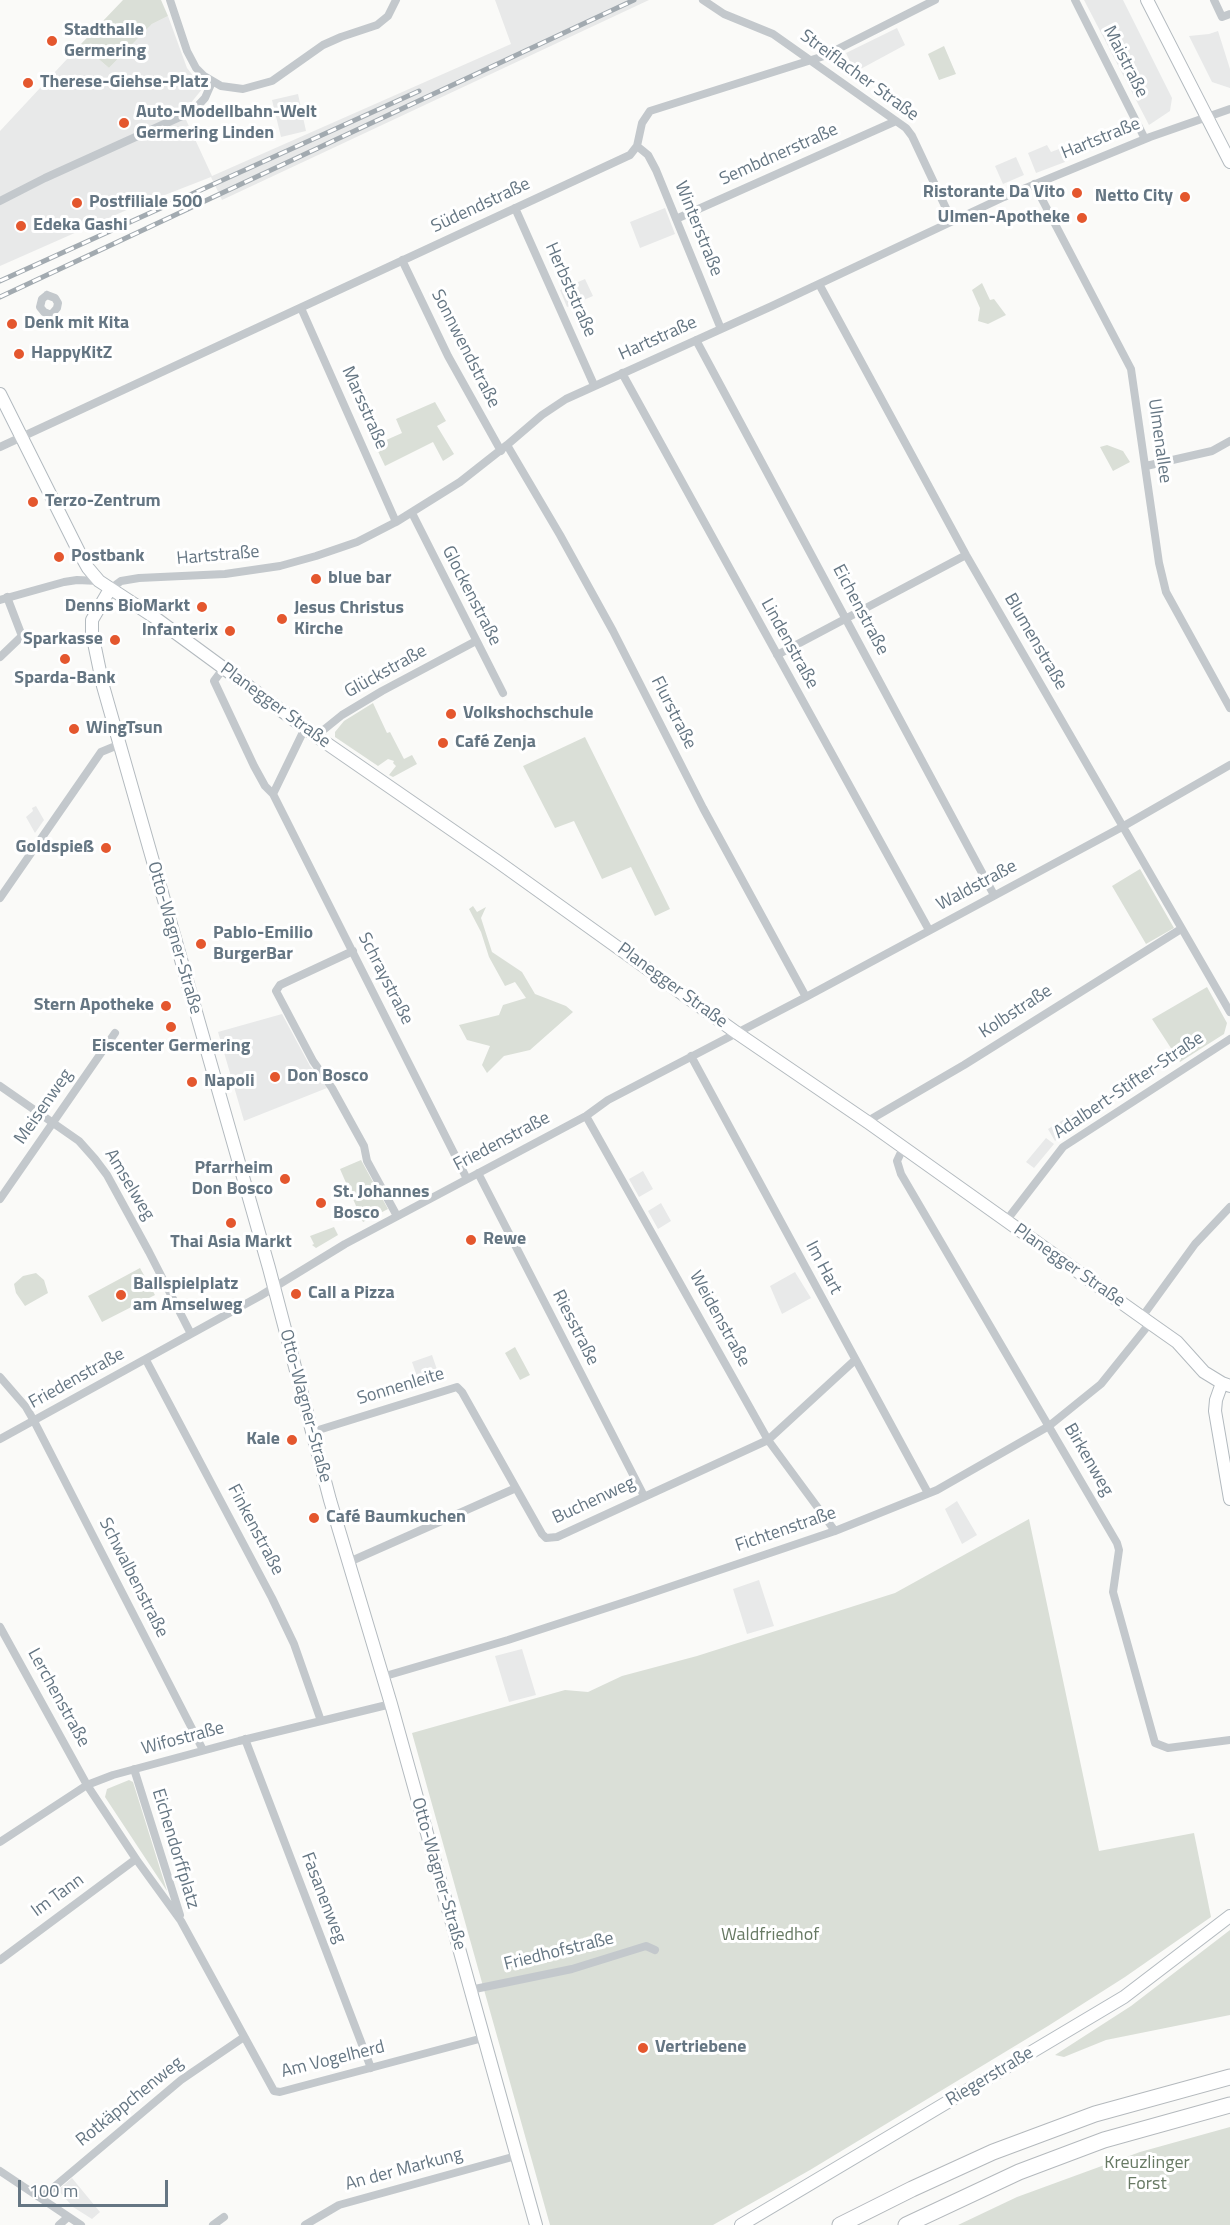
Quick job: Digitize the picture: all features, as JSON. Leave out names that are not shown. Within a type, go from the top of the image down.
[{"type":"highway","points":[[840,2225],[993,2152],[1095,2114],[1230,2077]]},
{"type":"highway","points":[[906,2225],[1019,2172],[1093,2144],[1230,2104]]},
{"type":"street","points":[[170,0],[190,60],[212,82],[229,88],[243,89],[272,81],[323,45],[341,36],[377,25],[388,16],[396,0]]},
{"type":"street","name":"Streiflacher Straße","points":[[703,0],[724,14],[773,34],[896,121],[912,136],[952,220]]},
{"type":"street","points":[[637,146],[642,123],[650,111],[824,56],[935,0]]},
{"type":"street","name":"Maistraße","points":[[1075,0],[1145,139]]},
{"type":"street","points":[[1147,0],[1230,162]]},
{"type":"street","points":[[1215,0],[1222,17],[1230,14]]},
{"type":"street","points":[[0,201],[45,178],[193,111],[205,98],[212,82]]},
{"type":"street","name":"Hartstraße","points":[[110,589],[121,581],[225,574],[280,566],[338,550],[412,513],[460,482],[553,406],[594,385],[721,329],[952,220],[1034,184],[1145,139],[1230,109]]},
{"type":"street","name":"Sembdnerstraße","points":[[676,219],[896,121]]},
{"type":"street","name":"Südendstraße","points":[[0,447],[630,155],[637,146]]},
{"type":"street","name":"Winterstraße","points":[[637,146],[648,156],[656,170],[721,329]]},
{"type":"street","name":"Ulmenallee","points":[[1034,184],[1131,369],[1158,563],[1166,592],[1230,708]]},
{"type":"street","name":"Herbststraße","points":[[515,208],[594,385]]},
{"type":"street","name":"Sonnwendstraße","points":[[402,260],[448,356],[504,448]]},
{"type":"street","name":"Blumenstraße","points":[[819,284],[966,555],[1230,1012]]},
{"type":"street","name":"Marsstraße","points":[[301,308],[396,522]]},
{"type":"street","name":"Eichenstraße","points":[[696,340],[994,896]]},
{"type":"street","name":"Lindenstraße","points":[[621,373],[929,930]]},
{"type":"street","name":"Planegger Straße","points":[[0,394],[79,552],[99,581],[154,617],[310,732],[497,861],[737,1033],[869,1123],[1177,1342],[1204,1372],[1227,1384]]},
{"type":"street","points":[[1146,466],[1212,451],[1230,441]]},
{"type":"street","name":"Flurstraße","points":[[504,448],[564,541],[613,631],[703,808],[806,997]]},
{"type":"street","name":"Glockenstraße","points":[[412,513],[503,693]]},
{"type":"street","points":[[777,655],[966,555]]},
{"type":"street","points":[[0,657],[21,636],[4,599],[77,580],[99,581]]},
{"type":"street","name":"Otto-Wagner-Straße","points":[[110,589],[92,620],[92,633],[118,745],[274,1287],[312,1432],[391,1704],[536,2225]]},
{"type":"street","name":"Glückstraße","points":[[310,732],[476,641]]},
{"type":"street","name":"Schraystraße","points":[[223,669],[214,681],[251,759],[352,951],[467,1179]]},
{"type":"street","points":[[270,792],[310,732]]},
{"type":"street","points":[[0,898],[101,752],[118,745]]},
{"type":"street","name":"Waldstraße","points":[[737,1033],[1122,827],[1230,765]]},
{"type":"street","name":"Kolbstraße","points":[[869,1123],[873,1118],[964,1065],[1181,929]]},
{"type":"street","points":[[352,951],[280,985],[276,991],[313,1061],[332,1088],[359,1138],[367,1161],[397,1216]]},
{"type":"street","name":"Friedenstraße","points":[[0,1440],[146,1360],[345,1244],[586,1116],[608,1100],[737,1033]]},
{"type":"street","name":"Meisenweg","points":[[0,1199],[115,1034]]},
{"type":"street","name":"Adalbert-Stifter-Straße","points":[[1006,1221],[1063,1148],[1230,1039]]},
{"type":"street","name":"Im Hart","points":[[691,1056],[928,1493]]},
{"type":"street","name":"Amselweg","points":[[0,1086],[79,1142],[101,1167],[149,1252],[191,1334]]},
{"type":"street","name":"Weidenstraße","points":[[586,1116],[768,1440],[835,1531]]},
{"type":"street","name":"Birkenweg","points":[[903,1148],[897,1161],[901,1174],[1119,1546],[1113,1592],[1155,1743],[1168,1748],[1230,1740]]},
{"type":"street","name":"Riesstraße","points":[[478,1173],[644,1496]]},
{"type":"street","name":"Fichtenstraße","points":[[382,1677],[548,1628],[835,1531],[928,1493],[1049,1426],[1101,1384],[1196,1244],[1230,1207]]},
{"type":"street","name":"Finkenstraße","points":[[146,1360],[275,1604],[294,1644],[321,1721]]},
{"type":"street","name":"Buchenweg","points":[[516,1488],[542,1534],[548,1538],[557,1537],[768,1440],[855,1360]]},
{"type":"street","name":"Schwalbenstraße","points":[[0,1377],[26,1407],[34,1421],[203,1750]]},
{"type":"street","points":[[1227,1384],[1216,1400],[1215,1411],[1230,1499]]},
{"type":"street","name":"Sonnenleite","points":[[312,1432],[457,1387],[516,1488]]},
{"type":"street","points":[[349,1562],[516,1488]]},
{"type":"street","name":"Lerchenstraße","points":[[0,1627],[87,1785]]},
{"type":"street","name":"Wifostraße","points":[[0,1842],[87,1785],[203,1750],[391,1704]]},
{"type":"street","name":"Fasanenweg","points":[[245,1739],[370,2068]]},
{"type":"street","name":"Eichendorffplatz","points":[[134,1769],[182,1921]]},
{"type":"street","name":"Eichendorffplatz","points":[[87,1785],[136,1859],[182,1921]]},
{"type":"street","name":"Im Tann","points":[[0,1960],[136,1859]]},
{"type":"street","name":"Riegerstraße","points":[[741,2225],[1124,1997],[1230,1916]]},
{"type":"street","name":"Am Vogelherd","points":[[182,1921],[274,2091],[279,2092],[483,2038]]},
{"type":"street","name":"Friedhofstraße","points":[[470,1990],[572,1969],[646,1946],[655,1950]]},
{"type":"street","name":"Rotkäppchenweg","points":[[41,2198],[181,2080],[244,2037]]},
{"type":"street","name":"An der Markung","points":[[305,2225],[339,2205],[516,2156]]},
{"type":"street","points":[[0,2171],[81,2225]]},
{"type":"street","points":[[59,2225],[68,2217]]},
{"type":"street","points":[[213,2225],[224,2217]]},
{"type":"shaded area","points":[[495,0],[649,0],[222,200],[211,177],[129,209],[0,266],[0,131],[81,44],[109,68],[152,24],[168,16],[187,68],[203,88],[190,104],[181,109],[212,176],[511,44]]},
{"type":"shaded area","points":[[1084,0],[1123,0],[1172,98],[1170,111],[1149,125]]},
{"type":"shaded area","points":[[897,28],[905,45],[855,72],[846,53]]},
{"type":"shaded area","points":[[1218,31],[1230,69],[1230,88],[1212,82],[1189,36]]},
{"type":"shaded area","points":[[298,94],[306,131],[281,137],[272,100]]},
{"type":"shaded area","points":[[1047,145],[1051,152],[1059,149],[1065,162],[1036,173],[1028,153]]},
{"type":"shaded area","points":[[1016,157],[1024,175],[1003,184],[995,166]]},
{"type":"shaded area","points":[[665,208],[675,234],[640,248],[630,222]]},
{"type":"shaded area","points":[[585,279],[593,296],[567,307],[560,290]]},
{"type":"shaded area","points":[[36,806],[44,820],[35,833],[26,817]]},
{"type":"shaded area","name":"Don Bosco","points":[[282,1014],[310,1066],[327,1088],[244,1121],[218,1032]]},
{"type":"shaded area","points":[[1073,1114],[1080,1125],[1055,1141],[1048,1129]]},
{"type":"shaded area","points":[[1046,1138],[1054,1144],[1034,1168],[1026,1162]]},
{"type":"shaded area","points":[[643,1171],[653,1189],[639,1197],[629,1179]]},
{"type":"shaded area","points":[[661,1203],[671,1221],[658,1229],[648,1211]]},
{"type":"shaded area","points":[[795,1272],[811,1298],[782,1314],[770,1286]]},
{"type":"shaded area","points":[[432,1355],[441,1381],[421,1388],[412,1362]]},
{"type":"shaded area","points":[[957,1501],[977,1535],[962,1544],[945,1509]]},
{"type":"shaded area","points":[[759,1580],[774,1626],[747,1634],[733,1589]]},
{"type":"shaded area","points":[[522,1649],[536,1695],[509,1702],[495,1656]]},
{"type":"shaded area","points":[[72,2178],[100,2212],[92,2219],[73,2207],[58,2190]]},
{"type":"green space","points":[[123,0],[161,0],[168,16],[152,24],[109,68],[81,44]]},
{"type":"green space","points":[[944,46],[956,74],[939,80],[928,54]]},
{"type":"green space","points":[[982,283],[990,300],[994,299],[1006,315],[988,324],[978,321],[980,308],[972,290]]},
{"type":"green space","points":[[435,402],[446,421],[437,426],[454,454],[443,461],[433,442],[385,466],[375,445],[402,433],[396,419]]},
{"type":"green space","points":[[1107,445],[1123,451],[1130,462],[1113,471],[1100,447]]},
{"type":"green space","points":[[373,703],[387,733],[390,732],[404,759],[412,755],[417,764],[393,777],[389,775],[396,766],[394,761],[388,759],[378,766],[335,737],[335,732],[344,721]]},
{"type":"green space","points":[[585,737],[670,909],[655,916],[631,867],[602,879],[574,821],[555,828],[523,766]]},
{"type":"green space","points":[[1140,869],[1174,928],[1146,944],[1112,886]]},
{"type":"green space","points":[[473,906],[477,912],[486,907],[481,918],[492,952],[522,972],[535,994],[566,1006],[573,1012],[530,1050],[504,1056],[487,1073],[482,1065],[490,1046],[467,1040],[459,1025],[499,1015],[503,1005],[526,998],[515,982],[505,986],[489,957],[481,932],[469,909]]},
{"type":"green space","points":[[1207,987],[1227,1023],[1224,1034],[1180,1062],[1152,1019]]},
{"type":"green space","points":[[361,1160],[388,1209],[363,1222],[340,1169]]},
{"type":"green space","points":[[334,1227],[338,1235],[316,1248],[312,1245],[314,1244],[310,1236]]},
{"type":"green space","name":"Ballspielplatz am Amselweg","points":[[140,1268],[155,1295],[102,1322],[88,1296]]},
{"type":"green space","points":[[36,1273],[44,1280],[48,1293],[25,1306],[16,1293],[14,1284],[23,1276]]},
{"type":"green space","points":[[515,1347],[530,1375],[520,1380],[505,1353]]},
{"type":"green space","name":"Waldfriedhof","points":[[1029,1519],[1099,1851],[1194,1833],[1211,1917],[1125,1977],[1048,2026],[810,2170],[713,2225],[550,2225],[412,1733],[565,1690],[588,1692],[622,1676],[697,1656],[895,1593]]},
{"type":"green space","points":[[129,1780],[133,1782],[167,1891],[105,1797],[107,1789]]},
{"type":"green space","points":[[1230,1930],[1230,2015],[1106,2040],[1064,2057],[1055,2055],[1131,2006]]},
{"type":"green space","name":"Kreuzlinger Forst","points":[[1230,2127],[1230,2225],[958,2225],[1017,2197],[1140,2152]]},
{"type":"railway","points":[[0,297],[634,0]]},
{"type":"railway","points":[[0,281],[419,91]]},
{"type":"place","name":"Stadthalle Germering","points":[[52,41]]},
{"type":"place","name":"Therese-Giehse-Platz","points":[[28,83]]},
{"type":"place","name":"Auto-Modellbahn-Welt Germering Linden","points":[[124,123]]},
{"type":"place","name":"Ristorante Da Vito","points":[[1077,193]]},
{"type":"place","name":"Netto City","points":[[1185,197]]},
{"type":"place","name":"Postfiliale 500","points":[[77,203]]},
{"type":"place","name":"Ulmen-Apotheke","points":[[1082,218]]},
{"type":"place","name":"Edeka Gashi","points":[[21,226]]},
{"type":"place","name":"Denk mit Kita","points":[[12,324]]},
{"type":"place","name":"HappyKitZ","points":[[19,354]]},
{"type":"place","name":"Terzo-Zentrum","points":[[33,502]]},
{"type":"place","name":"Postbank","points":[[59,557]]},
{"type":"place","name":"blue bar","points":[[316,579]]},
{"type":"place","name":"Denns BioMarkt","points":[[202,607]]},
{"type":"place","name":"Jesus Christus Kirche","points":[[282,619]]},
{"type":"place","name":"Infanterix","points":[[230,631]]},
{"type":"place","name":"Sparkasse","points":[[115,640]]},
{"type":"place","name":"Sparda-Bank","points":[[65,659]]},
{"type":"place","name":"Volkshochschule","points":[[451,714]]},
{"type":"place","name":"WingTsun","points":[[74,729]]},
{"type":"place","name":"Café Zenja","points":[[443,743]]},
{"type":"place","name":"Goldspieß","points":[[106,848]]},
{"type":"place","name":"Pablo-Emilio BurgerBar","points":[[201,944]]},
{"type":"place","name":"Stern Apotheke","points":[[166,1006]]},
{"type":"place","name":"Eiscenter Germering","points":[[171,1027]]},
{"type":"place","name":"Don Bosco","points":[[275,1077]]},
{"type":"place","name":"Napoli","points":[[192,1082]]},
{"type":"place","name":"Pfarrheim Don Bosco","points":[[285,1179]]},
{"type":"place","name":"St. Johannes Bosco","points":[[321,1203]]},
{"type":"place","name":"Thai Asia Markt","points":[[231,1223]]},
{"type":"place","name":"Rewe","points":[[471,1240]]},
{"type":"place","name":"Call a Pizza","points":[[296,1294]]},
{"type":"place","name":"Ballspielplatz am Amselweg","points":[[121,1295]]},
{"type":"place","name":"Kale","points":[[292,1440]]},
{"type":"place","name":"Café Baumkuchen","points":[[314,1518]]},
{"type":"place","name":"Vertriebene","points":[[643,2048]]}]
